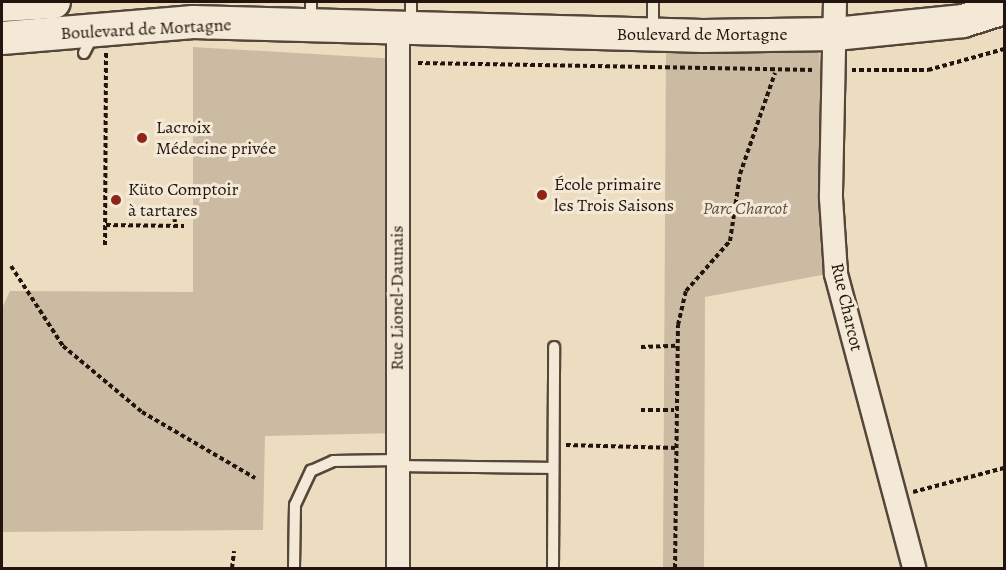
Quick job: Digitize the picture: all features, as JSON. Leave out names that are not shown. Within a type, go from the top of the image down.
[{"type":"street","name":"Boulevard de Mortagne","points":[[2,5],[54,2]]},
{"type":"street","name":"Rue Charcot","points":[[835,2],[831,198],[836,274],[914,568]]},
{"type":"street","name":"Boulevard de Mortagne","points":[[302,4],[407,19],[652,35],[835,34],[963,21],[1005,8]]},
{"type":"street","name":"Boulevard de Mortagne","points":[[2,38],[101,47],[193,22],[407,19]]},
{"type":"street","name":"Rue Lionel-Daunais","points":[[398,568],[407,19]]},
{"type":"lane","points":[[652,35],[653,2]]},
{"type":"lane","points":[[553,568],[554,347]]},
{"type":"lane","points":[[294,568],[295,505],[311,471],[333,462],[553,468]]},
{"type":"path","points":[[101,47],[105,245]]},
{"type":"path","points":[[851,70],[928,70],[1005,49]]},
{"type":"path","name":"Boulevard de Mortagne","points":[[417,63],[775,73],[814,70]]},
{"type":"path","points":[[675,568],[676,346],[686,291],[730,241],[740,174],[775,73]]},
{"type":"path","points":[[174,210],[174,226]]},
{"type":"path","points":[[106,225],[184,226]]},
{"type":"path","points":[[12,266],[63,346],[142,412],[255,478]]},
{"type":"path","points":[[641,348],[676,346]]},
{"type":"path","points":[[641,410],[674,410]]},
{"type":"path","points":[[554,445],[677,448]]},
{"type":"path","points":[[895,497],[1005,468]]},
{"type":"path","points":[[232,568],[234,551]]},
{"type":"green space","name":"Parc Charcot","points":[[666,44],[819,44],[827,274],[705,297],[704,568],[663,568]]},
{"type":"green space","points":[[193,47],[398,59],[397,433],[265,436],[263,530],[2,532],[2,308],[10,291],[193,292]]},
{"type":"place","name":"Lacroix Médecine privée","points":[[142,138]]},
{"type":"place","name":"École primaire les Trois Saisons","points":[[542,195]]},
{"type":"place","name":"Küto Comptoir à tartares","points":[[116,200]]}]
